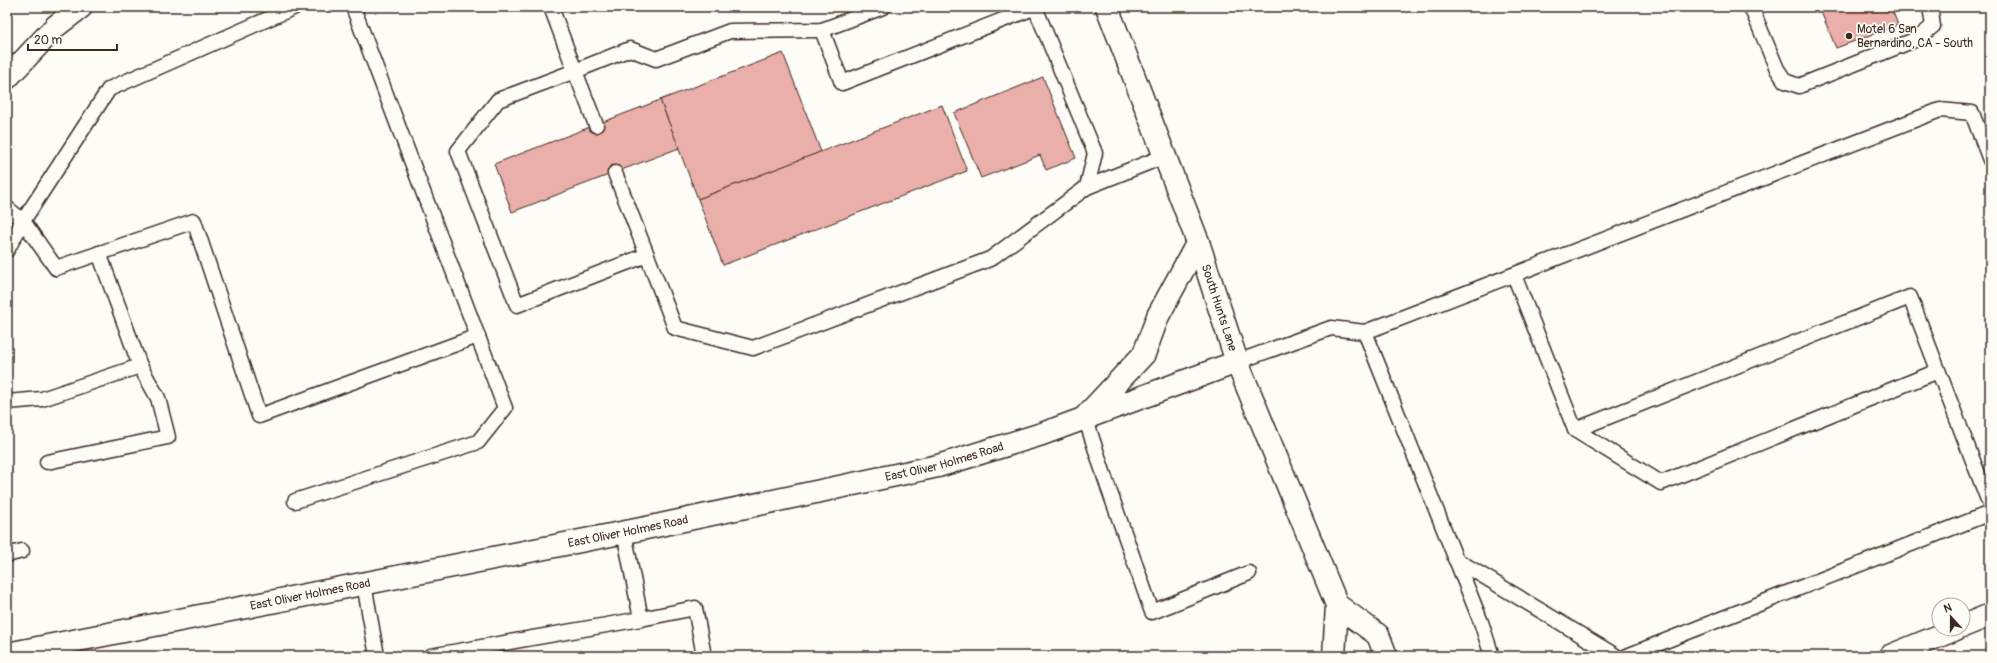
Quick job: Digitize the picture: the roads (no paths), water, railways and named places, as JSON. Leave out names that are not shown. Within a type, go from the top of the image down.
[{"type":"street","points":[[7,78],[56,26],[81,7]]},
{"type":"street","name":"South Hunts Lane","points":[[1107,7],[1198,242],[1237,362],[1337,605],[1334,656]]},
{"type":"street","points":[[1085,417],[1144,354],[1158,316],[1198,242]]},
{"type":"street","name":"East Oliver Holmes Road","points":[[7,654],[624,532],[938,466],[1042,434],[1237,362]]},
{"type":"street","points":[[1337,605],[1378,635],[1386,656]]},
{"type":"street","points":[[1971,623],[1990,616]]},
{"type":"street","points":[[1890,656],[1936,637]]},
{"type":"lane","points":[[7,250],[23,221],[109,89],[295,7]]},
{"type":"lane","points":[[295,501],[478,442],[505,408],[353,7]]},
{"type":"lane","points":[[551,7],[596,125]]},
{"type":"lane","points":[[647,255],[517,305],[458,151],[498,100],[630,49],[656,59],[730,31],[822,30],[883,7]]},
{"type":"lane","points":[[822,30],[842,83],[1035,7],[1095,153],[1087,186]]},
{"type":"lane","points":[[1751,7],[1776,69],[1785,81],[1799,86],[1917,39],[1934,26],[1933,14],[1930,7]]},
{"type":"lane","points":[[1237,362],[1331,328],[1365,332],[1940,110],[1972,113],[1990,160]]},
{"type":"lane","points":[[615,173],[675,328],[753,348],[990,259],[1087,186],[1165,156]]},
{"type":"lane","points":[[7,208],[23,221],[56,268],[194,221],[259,416],[478,336]]},
{"type":"lane","points":[[47,462],[168,437],[158,398],[140,366],[99,253]]},
{"type":"lane","points":[[1514,274],[1575,430],[1661,483],[1938,371]]},
{"type":"lane","points":[[1575,430],[1910,297],[1990,505]]},
{"type":"lane","points":[[1365,332],[1456,559],[1492,656]]},
{"type":"lane","points":[[7,402],[42,398],[140,366]]},
{"type":"lane","points":[[1085,417],[1106,484],[1152,612],[1249,573]]},
{"type":"lane","points":[[1628,656],[1990,513]]},
{"type":"lane","points":[[624,532],[641,619]]},
{"type":"lane","points":[[7,555],[22,551]]},
{"type":"lane","points":[[1456,559],[1616,656]]},
{"type":"lane","points":[[364,584],[377,656]]},
{"type":"lane","points":[[430,656],[695,608],[704,656]]},
{"type":"place","name":"Motel 6 San Bernardino, CA - South","points":[[1849,36]]}]
